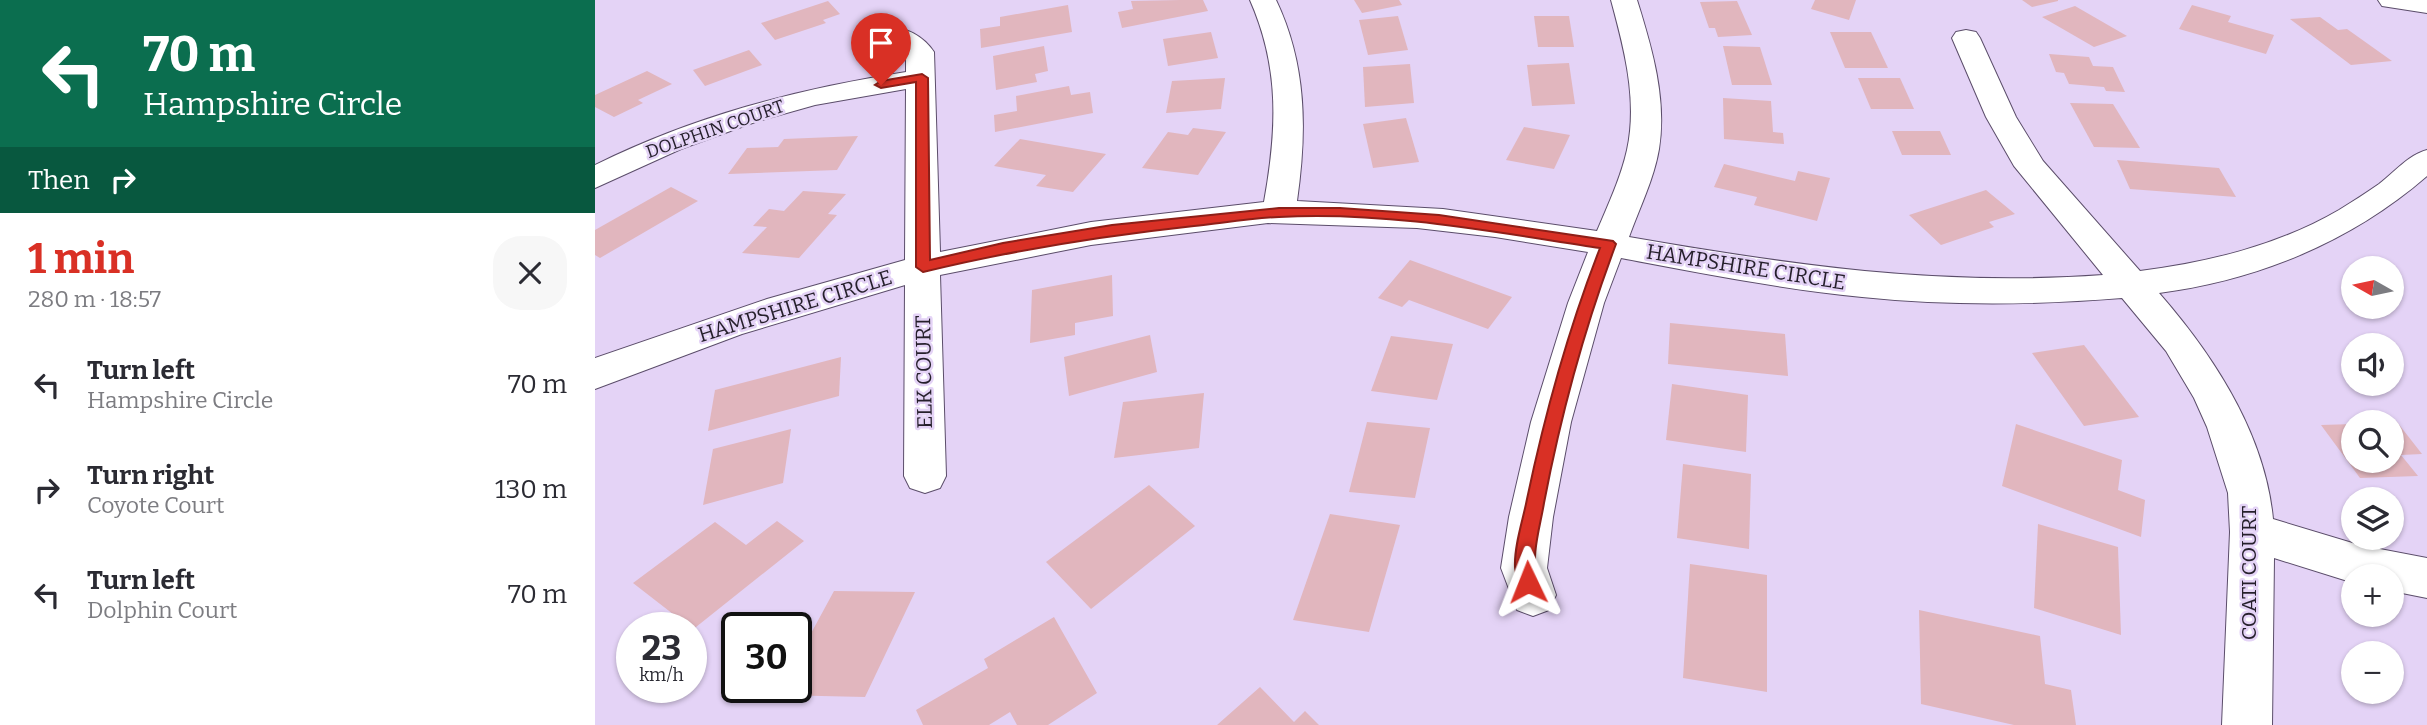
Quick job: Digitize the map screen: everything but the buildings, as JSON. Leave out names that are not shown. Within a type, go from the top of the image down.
[{"type":"street","points":[[1263,0],[1281,41],[1289,82],[1288,143],[1279,212]]},
{"type":"street","points":[[1533,595],[1524,568],[1531,517],[1551,422],[1586,303],[1643,150],[1647,106],[1637,44],[1624,0]]},
{"type":"street","points":[[2391,0],[2427,5]]},
{"type":"street","name":"ELK COURT","points":[[897,35],[920,52],[922,78],[925,476]]},
{"type":"street","name":"COATI COURT","points":[[1966,38],[2001,117],[2029,166],[2179,341],[2212,394],[2239,457],[2249,493],[2252,533],[2247,725]]},
{"type":"street","name":"DOLPHIN COURT","points":[[595,177],[646,153],[745,115],[801,100],[922,78]]},
{"type":"street","name":"HAMPSHIRE CIRCLE","points":[[595,374],[800,301],[1003,248],[1112,230],[1279,212],[1340,212],[1439,219],[1608,244],[1773,273],[1908,289],[2021,292],[2133,286],[2264,258],[2305,242],[2348,221],[2394,190],[2427,160]]},
{"type":"street","points":[[2252,533],[2359,565],[2427,578]]},
{"type":"route","points":[[881,85],[922,78],[923,267],[1003,248],[1112,230],[1279,212],[1340,212],[1439,219],[1608,244],[1586,303],[1551,422],[1531,517],[1524,568],[1528,582]]}]
